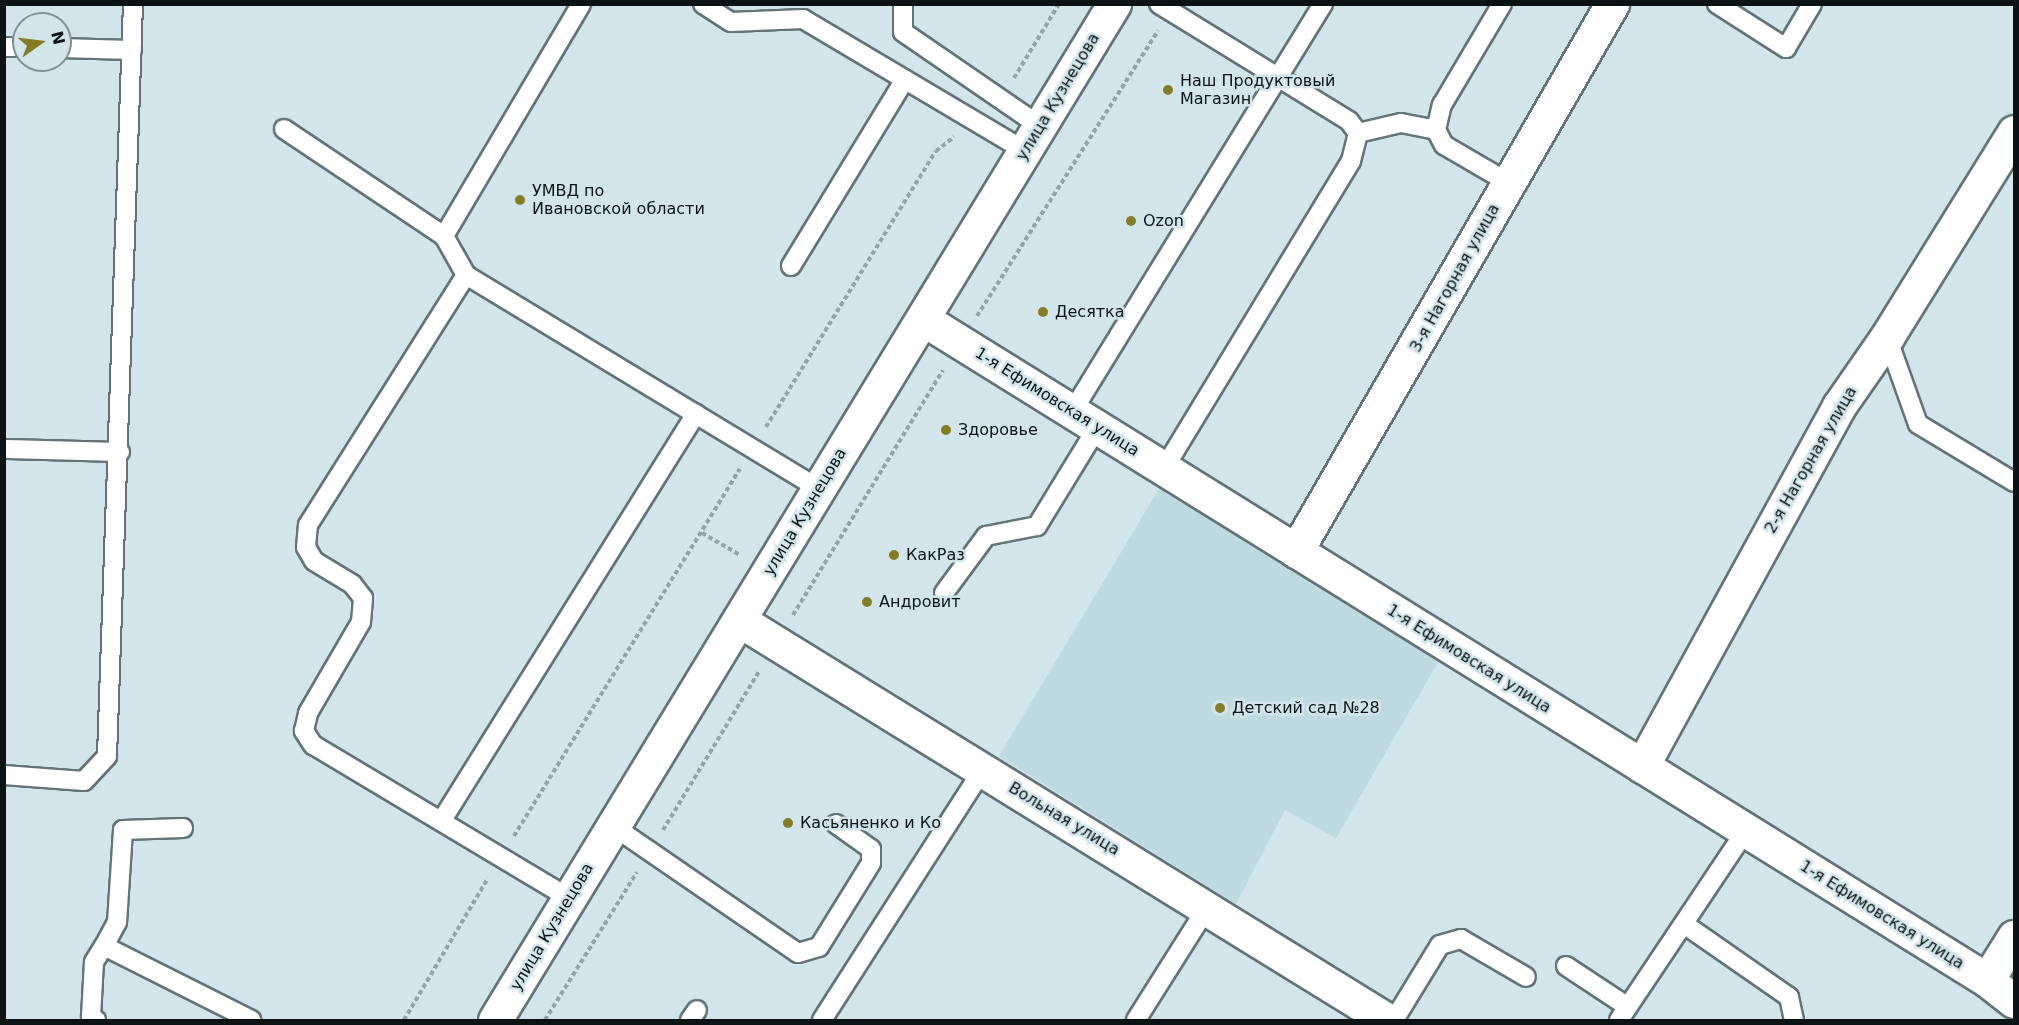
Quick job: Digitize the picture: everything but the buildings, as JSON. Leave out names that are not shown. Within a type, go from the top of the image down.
[{"type":"street","name":"улица Кузнецова","points":[[495,1020],[1114,4]]},
{"type":"street","name":"3-я Нагорная улица","points":[[1296,551],[1612,4]]},
{"type":"street","name":"2-я Нагорная улица","points":[[1642,766],[1839,406],[1887,337],[2014,132]]},
{"type":"street","name":"1-я Ефимовская улица","points":[[923,319],[1987,980],[2014,1001]]},
{"type":"street","name":"Вольная улица","points":[[739,620],[1208,906],[1387,1020]]},
{"type":"street","points":[[1987,980],[2014,937]]},
{"type":"lane","points":[[4,775],[84,781],[107,756],[120,452],[133,4]]},
{"type":"lane","points":[[444,236],[581,4]]},
{"type":"lane","points":[[704,4],[731,22],[807,11],[904,81],[973,121],[1033,139]]},
{"type":"lane","points":[[903,4],[903,33],[1001,100],[1033,139]]},
{"type":"lane","points":[[944,593],[986,536],[1037,526],[1085,420],[1277,78],[1323,4]]},
{"type":"lane","points":[[1502,4],[1442,105],[1436,130],[1444,145],[1509,183]]},
{"type":"lane","points":[[1717,4],[1786,48],[1812,4]]},
{"type":"lane","points":[[1164,8],[1349,121],[1358,133]]},
{"type":"lane","points":[[72,48],[132,50]]},
{"type":"lane","points":[[791,266],[904,81]]},
{"type":"lane","points":[[1358,133],[1401,123],[1436,130]]},
{"type":"lane","points":[[284,129],[444,236],[466,275],[819,489]]},
{"type":"lane","points":[[1164,469],[1351,161],[1358,133]]},
{"type":"lane","points":[[466,275],[308,525],[306,547],[314,561],[352,584],[363,598],[361,622],[308,713],[304,731],[313,745],[442,820],[569,898]]},
{"type":"lane","points":[[1887,337],[1918,424],[2014,482]]},
{"type":"lane","points":[[442,820],[696,414]]},
{"type":"lane","points":[[4,449],[120,452]]},
{"type":"lane","points":[[822,1020],[983,770]]},
{"type":"lane","points":[[613,826],[798,953],[819,947],[871,863],[871,849],[836,825]]},
{"type":"lane","points":[[90,1019],[94,962],[117,922],[123,830],[183,828]]},
{"type":"lane","points":[[1566,966],[1624,1014],[1746,830]]},
{"type":"lane","points":[[1136,1020],[1208,906]]},
{"type":"lane","points":[[1684,924],[1789,997],[1794,1020]]},
{"type":"lane","points":[[1394,1020],[1440,945],[1461,939],[1526,977]]},
{"type":"lane","points":[[104,946],[251,1020]]},
{"type":"path","points":[[1001,100],[1059,4]]},
{"type":"path","points":[[545,1020],[650,852],[1164,8]]},
{"type":"path","points":[[404,1020],[501,857],[936,151],[973,121]]},
{"type":"shaded area","name":"Детский сад №28","points":[[1159,489],[1440,659],[1336,838],[1285,810],[1236,904],[999,756]]},
{"type":"place","name":"Наш Продуктовый Магазин","points":[[1168,90]]},
{"type":"place","name":"УМВД по Ивановской области","points":[[520,200]]},
{"type":"place","name":"Ozon","points":[[1131,221]]},
{"type":"place","name":"Десятка","points":[[1043,312]]},
{"type":"place","name":"Здоровье","points":[[946,430]]},
{"type":"place","name":"КакРаз","points":[[894,555]]},
{"type":"place","name":"Андровит","points":[[867,602]]},
{"type":"place","name":"Детский сад №28","points":[[1220,708]]},
{"type":"place","name":"Касьяненко и Ко","points":[[788,823]]}]
